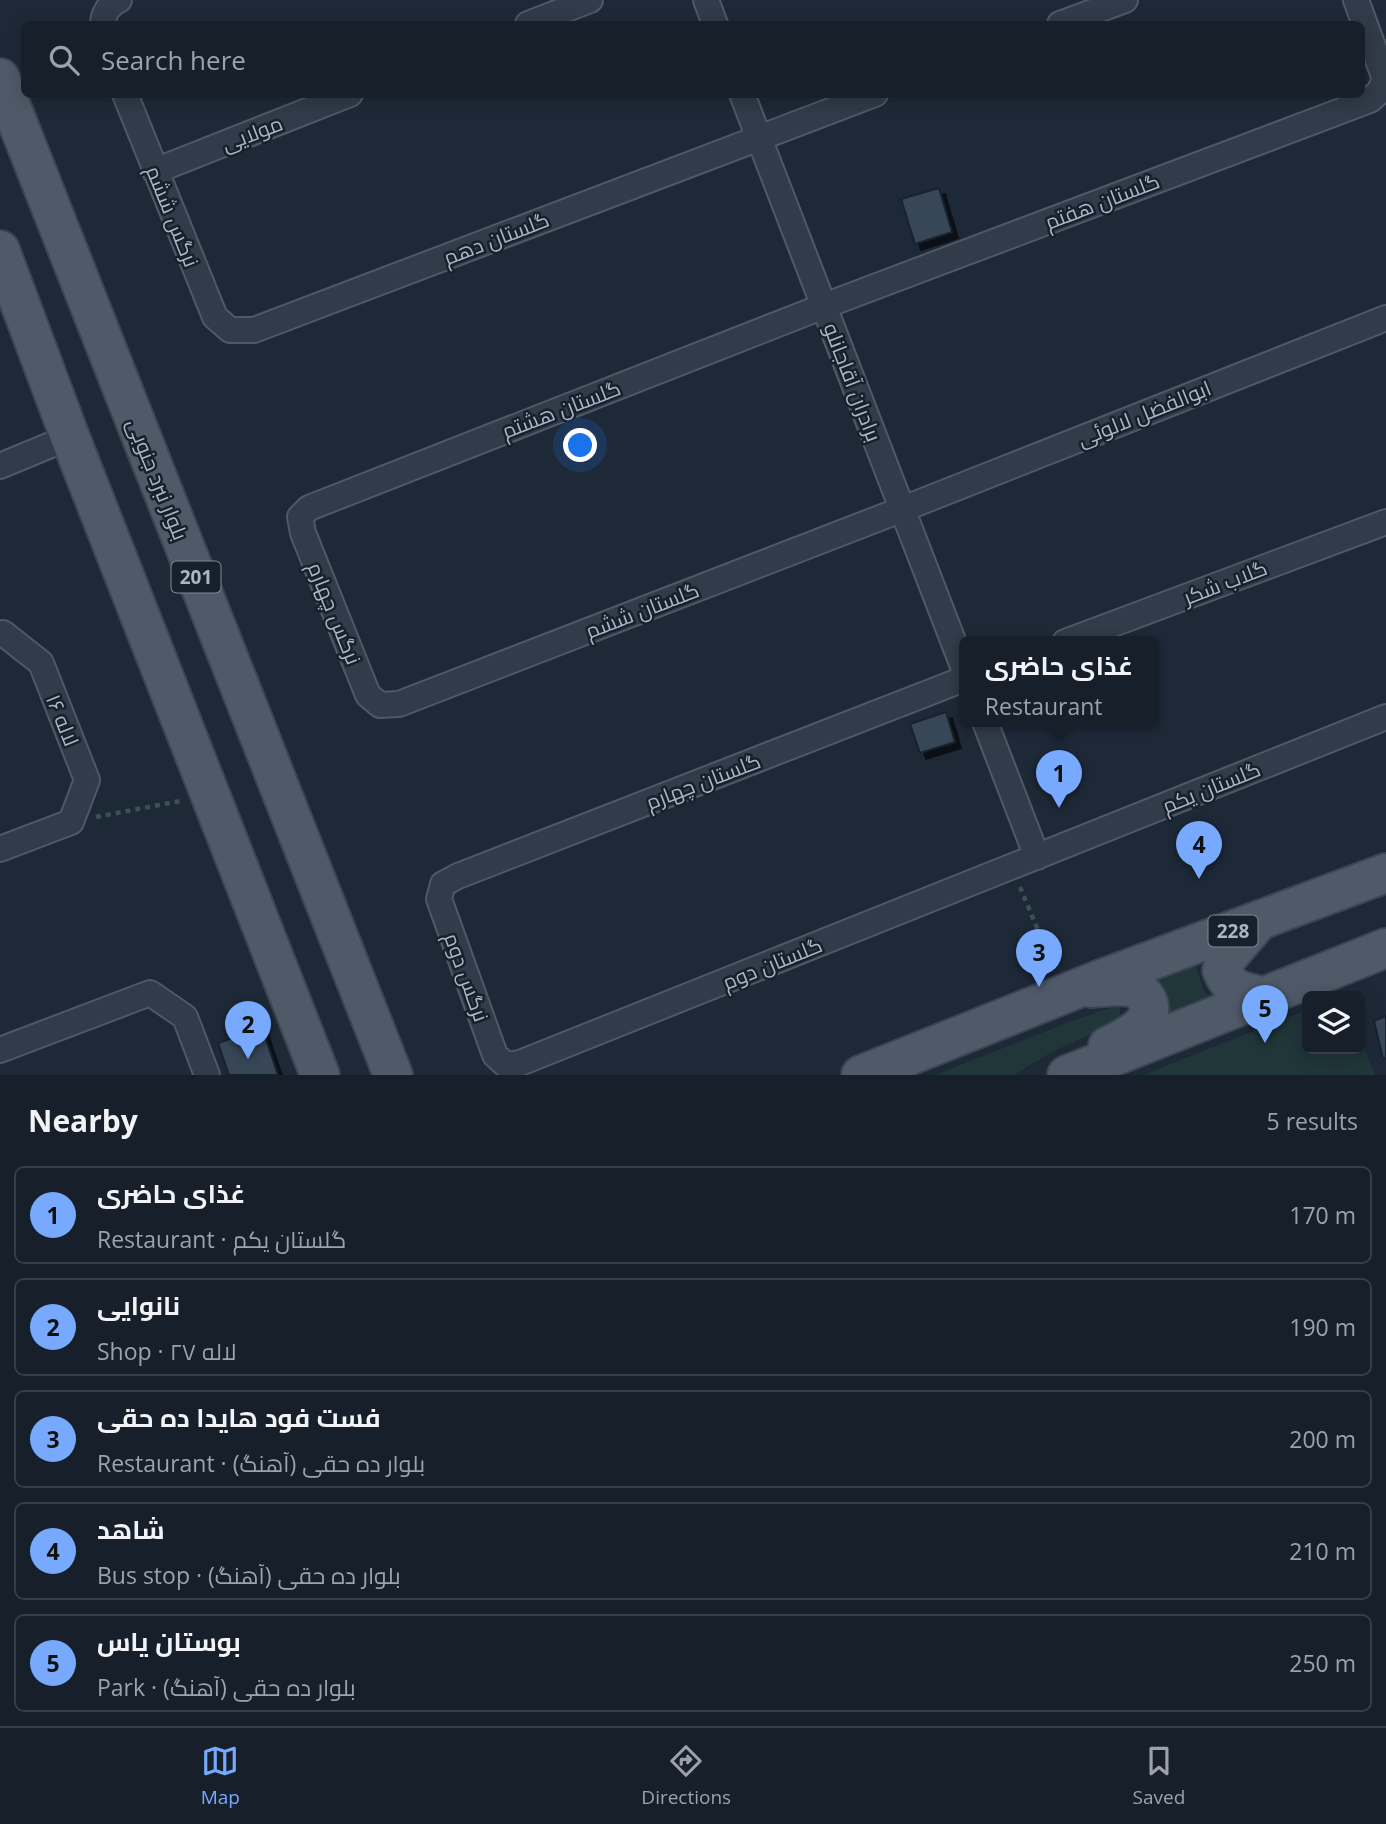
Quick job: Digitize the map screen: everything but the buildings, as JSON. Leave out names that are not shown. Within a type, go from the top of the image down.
[{"type":"main road","name":"بلوار نبرد جنوبی","points":[[0,78],[393,1075]]},
{"type":"main road","points":[[0,250],[70,438],[320,1075]]},
{"type":"main road","name":"228","points":[[861,1075],[1072,991],[1386,873]]},
{"type":"main road","points":[[1259,922],[1227,958],[1222,970],[1226,982],[1233,988],[1265,997]]},
{"type":"main road","points":[[1067,1075],[1386,948]]},
{"type":"main road","points":[[1054,1075],[1137,1031],[1146,1019],[1149,1006],[1144,995],[1134,987],[1072,991]]},
{"type":"street","points":[[536,21],[590,0]]},
{"type":"street","points":[[706,0],[714,21]]},
{"type":"street","points":[[1068,21],[1125,0]]},
{"type":"street","name":"گلستان هفتم","points":[[1356,0],[1364,21]]},
{"type":"street","name":"گلستان هفتم","points":[[824,306],[1370,100],[1379,92],[1385,79],[1365,25]]},
{"type":"street","name":"نرگس ششم","points":[[127,98],[215,317],[230,330]]},
{"type":"street","name":"مولایی","points":[[155,172],[340,98]]},
{"type":"street","name":"برادران آقاجانلو","points":[[744,98],[959,656]]},
{"type":"street","name":"گلستان دهم","points":[[230,330],[254,330],[864,98]]},
{"type":"street","name":"گلستان هشتم","points":[[300,517],[309,508],[824,306]]},
{"type":"street","name":"ابوالفضل لالوئی","points":[[903,509],[1386,318]]},
{"type":"street","points":[[0,466],[70,438]]},
{"type":"street","name":"گلستان ششم","points":[[380,705],[398,704],[903,509]]},
{"type":"street","name":"نرگس چهارم","points":[[300,517],[303,533],[368,695],[380,705]]},
{"type":"street","name":"گلاب شکر","points":[[1081,636],[1386,522]]},
{"type":"street","name":"لاله ۱۶","points":[[1,633],[41,663],[87,780],[71,822]]},
{"type":"street","name":"گلستان چهارم","points":[[443,884],[959,681]]},
{"type":"street","name":"گلستان یکم","points":[[1037,857],[1386,717]]},
{"type":"street","points":[[987,727],[1037,857]]},
{"type":"street","points":[[0,849],[71,822]]},
{"type":"street","name":"گلستان دوم","points":[[506,1065],[520,1063],[1037,857]]},
{"type":"street","name":"نرگس دوم","points":[[443,884],[439,899],[495,1055],[506,1065]]},
{"type":"street","points":[[0,1050],[150,993],[185,1017],[207,1075]]},
{"type":"path","points":[[71,822],[172,803],[210,791]]},
{"type":"path","points":[[1010,867],[1072,991]]},
{"type":"green space","points":[[1195,964],[1205,993],[1222,1002],[1157,1027],[1169,1003],[1162,991],[1143,977]]},
{"type":"green space","points":[[1119,1005],[1121,1018],[1111,1029],[1091,1034],[1052,1052],[1014,1075],[935,1075],[1072,1021]]},
{"type":"green space","points":[[1302,1012],[1302,1054],[1365,1054],[1365,1050],[1375,1075],[1143,1075]]},
{"type":"place","name":"غذای حاضری","points":[[1059,808]]},
{"type":"place","name":"شاهد","points":[[1199,879]]},
{"type":"place","name":"فست فود هایدا ده حقی","points":[[1039,987]]},
{"type":"place","name":"بوستان یاس","points":[[1265,1043]]},
{"type":"place","name":"نانوایی","points":[[248,1059]]}]
